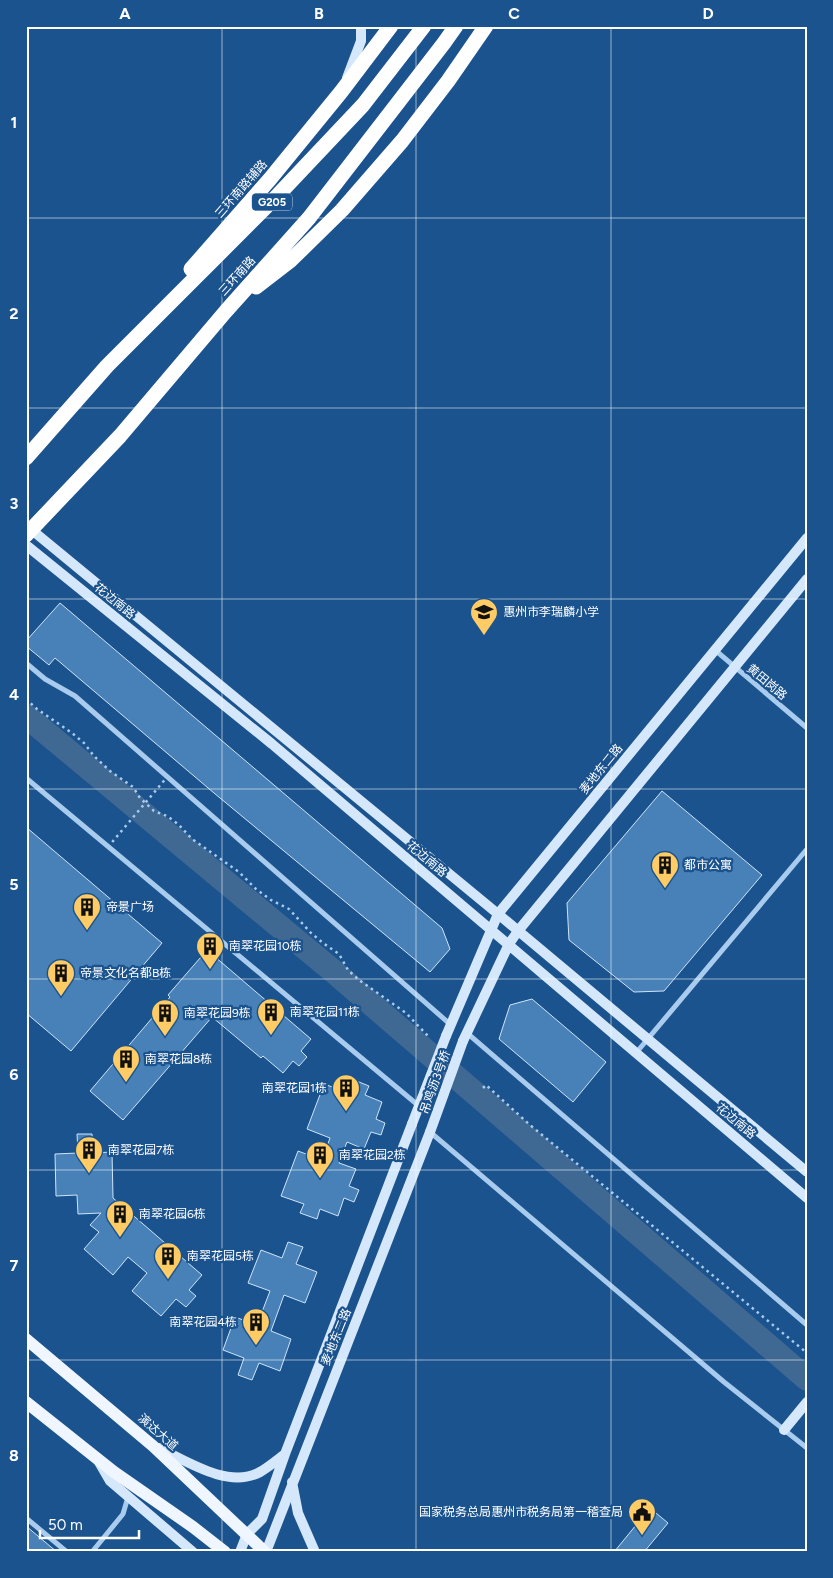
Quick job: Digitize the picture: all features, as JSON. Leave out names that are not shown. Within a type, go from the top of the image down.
[{"type":"highway","name":"三环南路辅路","points":[[107,366],[270,179],[342,92],[391,26]]},
{"type":"highway","name":"G205","points":[[26,458],[107,366],[278,195],[357,112],[424,26]]},
{"type":"highway","name":"三环南路","points":[[28,530],[120,436],[226,311],[309,218],[456,26]]},
{"type":"highway","points":[[226,311],[291,260],[342,210],[402,141],[448,81],[486,26]]},
{"type":"main road","name":"演达大道","points":[[26,1339],[154,1446],[265,1552]]},
{"type":"main road","points":[[26,1402],[155,1502],[193,1527],[225,1552]]},
{"type":"street","points":[[342,92],[361,41],[361,26]]},
{"type":"street","name":"花边南路","points":[[28,530],[498,914],[807,1172]]},
{"type":"street","name":"麦地东二路","points":[[446,1036],[498,914],[807,538]]},
{"type":"street","name":"花边南路","points":[[26,545],[272,744],[807,1198]]},
{"type":"street","points":[[807,579],[518,931],[509,944],[465,1037],[807,1325]]},
{"type":"street","name":"黄田岗路","points":[[715,650],[807,728]]},
{"type":"street","points":[[26,663],[46,679],[75,696],[451,1025]]},
{"type":"street","points":[[26,778],[419,1106]]},
{"type":"street","points":[[636,1053],[807,849]]},
{"type":"street","name":"吊鸡沥3号桥","points":[[412,1124],[446,1036]]},
{"type":"street","name":"吊鸡沥3号桥","points":[[430,1132],[465,1037]]},
{"type":"street","name":"麦地东二路","points":[[240,1552],[247,1534],[262,1519],[285,1454],[412,1124]]},
{"type":"street","points":[[430,1132],[724,1382],[807,1448]]},
{"type":"street","name":"麦地东二路","points":[[265,1552],[430,1132]]},
{"type":"street","points":[[784,1430],[807,1402]]},
{"type":"street","points":[[154,1446],[212,1473],[230,1478],[246,1478],[260,1472],[285,1454]]},
{"type":"street","points":[[97,1458],[110,1481],[193,1552]]},
{"type":"street","points":[[292,1481],[298,1514],[315,1552]]},
{"type":"street","points":[[92,1552],[123,1514],[128,1496]]},
{"type":"street","points":[[26,1518],[67,1552]]},
{"type":"path","points":[[26,699],[84,743],[94,756],[110,771],[133,787],[140,798],[154,811],[167,816],[178,824],[192,839],[239,872],[256,889],[271,900],[289,909],[322,943],[339,954],[348,970],[359,980],[406,1012],[428,1036]]},
{"type":"path","points":[[108,847],[168,776]]},
{"type":"path","points":[[483,1088],[486,1085],[530,1125],[807,1353]]},
{"type":"building","points":[[60,603],[442,928],[450,949],[430,972],[55,658],[49,665],[26,646],[26,641]]},
{"type":"building","name":"都市公寓","points":[[662,791],[762,875],[664,991],[634,992],[569,940],[567,903]]},
{"type":"building","name":"帝景广场","points":[[26,827],[162,943],[71,1051],[26,1013]]},
{"type":"building","points":[[207,950],[311,1039],[301,1051],[307,1057],[299,1066],[293,1061],[283,1073],[263,1056],[261,1058],[212,1017],[123,1120],[90,1091],[170,997],[168,995]]},
{"type":"building","points":[[532,999],[606,1062],[573,1102],[499,1039],[510,1005]]},
{"type":"building","points":[[354,1080],[369,1086],[365,1095],[382,1102],[376,1119],[385,1123],[381,1135],[371,1132],[364,1149],[347,1142],[339,1163],[356,1169],[349,1186],[359,1190],[354,1202],[344,1198],[338,1216],[320,1209],[317,1219],[300,1213],[304,1204],[281,1196],[298,1151],[322,1160],[330,1138],[307,1129],[324,1084],[349,1093]]},
{"type":"building","points":[[77,1134],[92,1134],[93,1153],[112,1152],[113,1198],[202,1275],[189,1290],[196,1296],[186,1307],[176,1299],[161,1316],[132,1291],[147,1273],[128,1257],[113,1275],[84,1249],[99,1232],[90,1225],[101,1213],[78,1214],[77,1195],[56,1196],[55,1154],[78,1153]]},
{"type":"building","points":[[288,1242],[303,1247],[296,1264],[317,1272],[305,1303],[284,1295],[271,1331],[291,1339],[280,1371],[259,1363],[252,1380],[238,1375],[244,1358],[223,1350],[235,1317],[257,1325],[270,1291],[248,1283],[261,1250],[282,1258]]},
{"type":"building","name":"国家税务总局惠州市税务局第一稽查局","points":[[650,1508],[668,1523],[644,1552],[614,1552]]},
{"type":"building","points":[[26,1526],[57,1552],[26,1552]]},
{"type":"waterway","points":[[26,716],[333,971],[807,1379]]},
{"type":"place","name":"惠州市李瑞麟小学","points":[[484,636]]},
{"type":"place","name":"都市公寓","points":[[665,889]]},
{"type":"place","name":"帝景广场","points":[[87,931]]},
{"type":"place","name":"南翠花园10栋","points":[[210,970]]},
{"type":"place","name":"帝景文化名都B栋","points":[[61,997]]},
{"type":"place","name":"南翠花园11栋","points":[[271,1036]]},
{"type":"place","name":"南翠花园9栋","points":[[165,1037]]},
{"type":"place","name":"南翠花园8栋","points":[[126,1083]]},
{"type":"place","name":"南翠花园1栋","points":[[346,1112]]},
{"type":"place","name":"南翠花园7栋","points":[[89,1174]]},
{"type":"place","name":"南翠花园2栋","points":[[320,1179]]},
{"type":"place","name":"南翠花园6栋","points":[[120,1238]]},
{"type":"place","name":"南翠花园5栋","points":[[168,1280]]},
{"type":"place","name":"南翠花园4栋","points":[[256,1346]]},
{"type":"place","name":"国家税务总局惠州市税务局第一稽查局","points":[[642,1536]]}]
